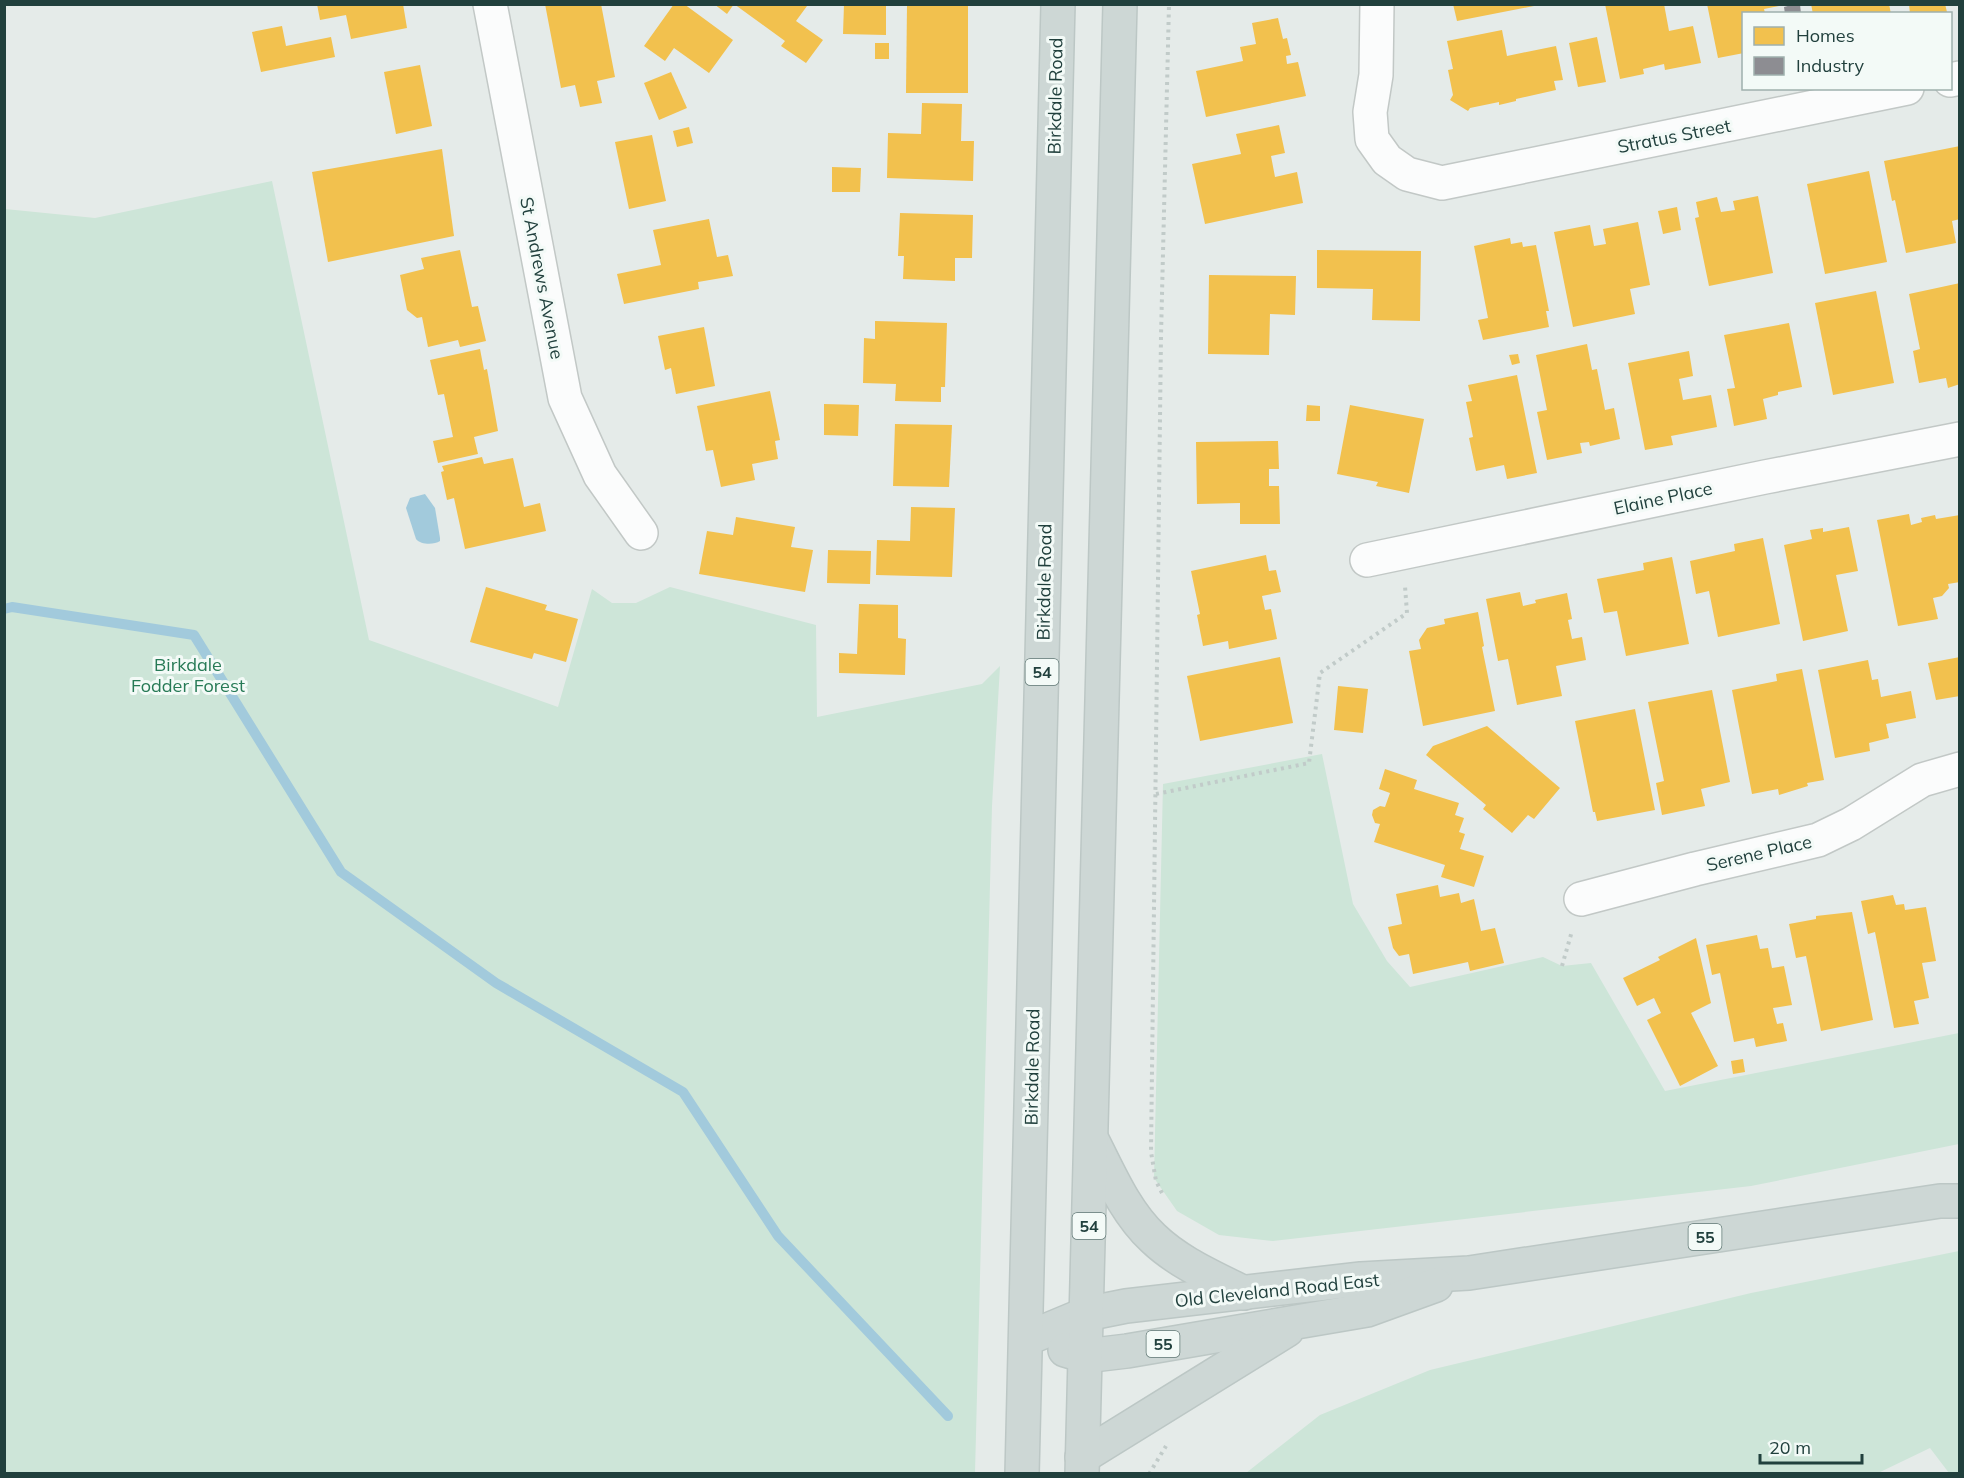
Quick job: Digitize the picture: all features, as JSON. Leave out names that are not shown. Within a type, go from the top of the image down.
[{"type":"main road","name":"Birkdale Road","points":[[1026,1339],[1058,4]]},
{"type":"main road","name":"54","points":[[1082,1465],[1120,4]]},
{"type":"main road","points":[[1091,1139],[1124,1201],[1153,1238],[1189,1265],[1244,1293]]},
{"type":"main road","name":"Old Cleveland Road East","points":[[1026,1339],[1086,1314],[1126,1306],[1360,1278],[1469,1273],[1953,1199]]},
{"type":"main road","name":"Old Cleveland Road East","points":[[1026,1339],[1085,1356],[1127,1351],[1366,1310],[1469,1273]]},
{"type":"main road","points":[[1082,1465],[1303,1320]]},
{"type":"main road","name":"54","points":[[1022,1473],[1026,1339]]},
{"type":"street","name":"St Andrews Avenue","points":[[490,4],[565,398],[600,476],[641,533]]},
{"type":"street","name":"Stratus Street","points":[[1377,4],[1376,75],[1370,112],[1372,139],[1386,160],[1407,174],[1442,183],[1897,90]]},
{"type":"street","name":"Elaine Place","points":[[1367,560],[1959,439]]},
{"type":"street","name":"Serene Place","points":[[1581,899],[1695,868],[1818,840],[1851,824],[1922,780],[1959,769]]},
{"type":"path","points":[[1166,1200],[1156,1181],[1151,1152],[1162,325],[1169,4]]},
{"type":"path","points":[[1156,794],[1308,763],[1320,673],[1407,614],[1401,553]]},
{"type":"green space","name":"Birkdale Fodder Forest","points":[[272,181],[369,640],[558,707],[592,589],[612,603],[636,603],[670,587],[816,625],[817,717],[982,684],[1000,666],[992,806],[975,1473],[5,1473],[5,209],[95,218]]},
{"type":"green space","points":[[1322,754],[1353,904],[1387,961],[1410,987],[1543,957],[1562,966],[1591,963],[1665,1091],[1959,1033],[1959,1144],[1751,1186],[1273,1241],[1219,1235],[1177,1211],[1154,1178],[1163,784]]},
{"type":"green space","points":[[1959,1251],[1959,1473],[1949,1473],[1930,1448],[1876,1474],[1246,1473],[1320,1415],[1430,1370],[1751,1293]]},
{"type":"water","points":[[425,494],[435,508],[440,541],[428,544],[416,539],[406,508],[410,498]]},
{"type":"building: Homes","points":[[317,4],[403,4],[407,28],[351,39],[346,15],[320,20]]},
{"type":"building: Homes","points":[[545,4],[601,4],[615,77],[597,81],[602,103],[580,107],[575,85],[561,88]]},
{"type":"building: Homes","points":[[674,4],[684,4],[733,40],[709,73],[674,48],[665,61],[644,46]]},
{"type":"building: Homes","points":[[714,4],[734,4],[727,14]]},
{"type":"building: Homes","points":[[734,4],[805,4],[807,6],[796,21],[823,40],[806,63],[781,46],[785,41]]},
{"type":"building: Homes","points":[[844,4],[886,4],[886,35],[843,34]]},
{"type":"building: Homes","points":[[1453,4],[1534,4],[1534,6],[1457,21]]},
{"type":"building: Homes","points":[[1605,4],[1664,4],[1669,31],[1693,26],[1701,63],[1665,70],[1664,64],[1643,69],[1644,74],[1620,79]]},
{"type":"building: Homes","points":[[1707,4],[1779,4],[1779,6],[1764,9],[1765,12],[1742,12],[1742,53],[1718,58]]},
{"type":"building: Homes","points":[[1811,4],[1889,4],[1891,12],[1813,12]]},
{"type":"building: Homes","points":[[1909,4],[1945,4],[1947,12],[1910,12]]},
{"type":"building: Homes","points":[[907,5],[968,5],[968,93],[906,93]]},
{"type":"building: Homes","points":[[1278,18],[1283,39],[1287,38],[1291,55],[1286,56],[1287,64],[1298,62],[1306,96],[1206,117],[1196,71],[1243,61],[1240,47],[1256,44],[1252,23]]},
{"type":"building: Homes","points":[[282,26],[286,46],[331,37],[335,57],[261,72],[252,32]]},
{"type":"building: Homes","points":[[1502,30],[1507,56],[1556,46],[1563,80],[1554,81],[1556,90],[1499,105],[1499,102],[1470,108],[1468,111],[1450,100],[1453,95],[1448,70],[1453,69],[1447,41]]},
{"type":"building: Homes","points":[[1597,37],[1606,82],[1578,87],[1569,43]]},
{"type":"building: Homes","points":[[875,43],[889,43],[889,59],[875,59]]},
{"type":"building: Homes","points":[[420,65],[432,126],[396,134],[384,72]]},
{"type":"building: Homes","points":[[671,72],[687,108],[659,120],[644,83]]},
{"type":"building: Homes","points":[[922,103],[962,104],[961,141],[974,141],[973,181],[887,178],[888,133],[921,134]]},
{"type":"building: Homes","points":[[1279,125],[1285,153],[1271,156],[1275,177],[1297,172],[1303,203],[1205,224],[1192,164],[1241,154],[1236,134]]},
{"type":"building: Homes","points":[[689,127],[693,143],[677,147],[673,131]]},
{"type":"building: Homes","points":[[652,135],[666,201],[629,209],[615,142]]},
{"type":"building: Homes","points":[[1960,146],[1960,219],[1952,221],[1956,243],[1906,253],[1884,161]]},
{"type":"building: Homes","points":[[442,149],[454,236],[328,262],[312,172]]},
{"type":"building: Homes","points":[[832,167],[861,168],[860,192],[832,192]]},
{"type":"building: Homes","points":[[1869,171],[1887,262],[1825,274],[1807,184]]},
{"type":"building: Homes","points":[[1758,196],[1773,273],[1709,286],[1695,218],[1699,217],[1696,202],[1717,197],[1721,212],[1735,210],[1733,201]]},
{"type":"building: Homes","points":[[1677,207],[1681,230],[1663,234],[1658,211]]},
{"type":"building: Homes","points":[[900,213],[973,215],[972,258],[955,258],[955,281],[903,279],[904,256],[898,256]]},
{"type":"building: Homes","points":[[709,219],[717,257],[728,255],[733,276],[698,282],[699,289],[624,304],[617,274],[661,265],[653,230]]},
{"type":"building: Homes","points":[[1638,222],[1650,285],[1630,289],[1635,314],[1573,327],[1554,232],[1590,225],[1594,246],[1606,244],[1603,229]]},
{"type":"building: Homes","points":[[1510,238],[1511,244],[1522,242],[1523,247],[1536,245],[1549,311],[1546,311],[1549,327],[1483,340],[1478,320],[1488,318],[1474,246]]},
{"type":"building: Homes","points":[[460,250],[472,307],[478,306],[486,341],[460,347],[458,340],[428,347],[422,317],[417,318],[407,310],[400,275],[424,269],[421,258]]},
{"type":"building: Homes","points":[[1317,250],[1421,251],[1420,321],[1372,320],[1373,289],[1317,288]]},
{"type":"building: Homes","points":[[1209,275],[1296,276],[1295,315],[1270,314],[1269,355],[1208,354]]},
{"type":"building: Homes","points":[[1960,283],[1960,384],[1948,388],[1946,378],[1919,383],[1913,351],[1920,349],[1909,294]]},
{"type":"building: Homes","points":[[1876,291],[1894,383],[1833,395],[1815,303]]},
{"type":"building: Homes","points":[[875,321],[947,323],[945,387],[941,387],[941,402],[895,401],[896,384],[863,383],[864,338],[875,339]]},
{"type":"building: Homes","points":[[1789,323],[1802,387],[1778,392],[1778,395],[1763,399],[1767,419],[1734,426],[1727,389],[1735,388],[1724,335]]},
{"type":"building: Homes","points":[[704,327],[715,386],[676,394],[671,368],[665,370],[658,336]]},
{"type":"building: Homes","points":[[1587,344],[1592,370],[1597,369],[1605,410],[1614,408],[1620,439],[1590,446],[1589,442],[1580,443],[1582,453],[1547,460],[1537,412],[1547,410],[1536,355]]},
{"type":"building: Homes","points":[[480,349],[484,370],[487,369],[498,431],[474,437],[478,454],[438,463],[433,441],[453,437],[444,394],[438,395],[430,360]]},
{"type":"building: Homes","points":[[1689,351],[1693,376],[1679,379],[1683,400],[1711,395],[1717,427],[1671,436],[1673,445],[1645,450],[1628,363]]},
{"type":"building: Homes","points":[[1518,354],[1520,363],[1512,365],[1509,355]]},
{"type":"building: Homes","points":[[1517,375],[1537,473],[1507,479],[1504,465],[1476,471],[1469,438],[1473,437],[1466,402],[1472,401],[1468,385]]},
{"type":"building: Homes","points":[[770,391],[780,440],[775,441],[778,459],[752,464],[755,480],[721,487],[713,450],[706,451],[697,406]]},
{"type":"building: Homes","points":[[824,404],[859,405],[858,436],[824,435]]},
{"type":"building: Homes","points":[[1307,405],[1320,406],[1320,421],[1306,421]]},
{"type":"building: Homes","points":[[1350,405],[1424,419],[1409,493],[1376,486],[1378,482],[1337,474]]},
{"type":"building: Homes","points":[[895,424],[952,425],[949,487],[893,486]]},
{"type":"building: Homes","points":[[1278,441],[1279,469],[1269,469],[1269,486],[1279,486],[1280,524],[1240,524],[1240,503],[1197,504],[1196,442]]},
{"type":"building: Homes","points":[[482,457],[484,464],[513,458],[524,507],[540,503],[546,531],[465,549],[454,498],[447,500],[441,472],[444,471],[442,466]]},
{"type":"building: Homes","points":[[911,507],[955,508],[952,577],[876,575],[877,540],[910,541]]},
{"type":"building: Homes","points":[[1909,514],[1911,525],[1922,522],[1921,518],[1935,515],[1936,519],[1960,515],[1960,582],[1948,584],[1949,588],[1942,596],[1933,598],[1938,619],[1898,626],[1877,520]]},
{"type":"building: Homes","points":[[736,517],[795,527],[791,547],[813,550],[805,592],[699,574],[707,531],[733,535]]},
{"type":"building: Homes","points":[[1849,527],[1858,571],[1836,575],[1848,631],[1803,641],[1784,545],[1812,539],[1810,530],[1823,528],[1823,532]]},
{"type":"building: Homes","points":[[1763,538],[1780,624],[1718,637],[1709,591],[1696,594],[1690,561],[1735,551],[1734,544]]},
{"type":"building: Homes","points":[[828,550],[871,551],[870,584],[827,583]]},
{"type":"building: Homes","points":[[1266,555],[1269,571],[1276,570],[1281,592],[1262,596],[1265,610],[1271,609],[1277,639],[1229,649],[1228,641],[1203,646],[1197,615],[1200,614],[1191,571]]},
{"type":"building: Homes","points":[[1672,557],[1689,644],[1626,656],[1617,611],[1604,613],[1597,579],[1644,570],[1643,563]]},
{"type":"building: Homes","points":[[486,587],[547,605],[545,610],[578,619],[566,662],[534,653],[532,659],[470,642]]},
{"type":"building: Homes","points":[[1520,592],[1523,606],[1536,603],[1535,600],[1567,593],[1572,619],[1568,620],[1572,639],[1582,637],[1586,660],[1556,666],[1562,696],[1517,705],[1508,659],[1498,661],[1486,599]]},
{"type":"building: Homes","points":[[859,604],[898,605],[898,638],[906,639],[905,675],[839,673],[839,653],[857,654]]},
{"type":"building: Homes","points":[[1478,612],[1484,646],[1482,647],[1495,711],[1423,726],[1409,651],[1421,649],[1419,640],[1427,628],[1445,624],[1444,619]]},
{"type":"building: Homes","points":[[1280,657],[1293,723],[1200,741],[1187,676]]},
{"type":"building: Homes","points":[[1960,657],[1960,696],[1936,700],[1928,663]]},
{"type":"building: Homes","points":[[1868,660],[1872,680],[1878,679],[1881,697],[1911,691],[1916,718],[1886,724],[1889,738],[1869,743],[1870,751],[1835,758],[1818,670]]},
{"type":"building: Homes","points":[[1802,669],[1824,780],[1807,783],[1808,786],[1779,795],[1778,789],[1752,794],[1732,690],[1777,681],[1776,674]]},
{"type":"building: Homes","points":[[1338,686],[1368,689],[1363,733],[1334,730]]},
{"type":"building: Homes","points":[[1712,690],[1730,782],[1701,789],[1705,806],[1662,815],[1656,783],[1664,781],[1648,702]]},
{"type":"building: Homes","points":[[1635,709],[1655,810],[1597,821],[1595,812],[1593,812],[1575,721]]},
{"type":"building: Homes","points":[[1487,726],[1560,788],[1534,819],[1528,815],[1512,833],[1483,809],[1486,805],[1426,755],[1433,746]]},
{"type":"building: Homes","points":[[1385,769],[1417,780],[1414,789],[1459,803],[1455,815],[1464,818],[1459,832],[1465,834],[1460,849],[1484,856],[1474,887],[1441,877],[1445,865],[1374,842],[1380,824],[1375,823],[1373,810],[1380,806],[1385,807],[1390,793],[1379,789]]},
{"type":"building: Homes","points":[[1438,885],[1440,897],[1459,893],[1461,903],[1474,899],[1481,931],[1495,928],[1504,963],[1470,971],[1468,962],[1413,974],[1409,954],[1399,956],[1393,948],[1388,927],[1402,924],[1396,894]]},
{"type":"building: Homes","points":[[1893,895],[1896,905],[1904,904],[1905,910],[1926,907],[1936,961],[1922,963],[1929,998],[1914,1001],[1919,1024],[1894,1028],[1875,932],[1868,934],[1861,901]]},
{"type":"building: Homes","points":[[1852,912],[1873,1020],[1821,1031],[1806,956],[1796,958],[1789,924],[1816,919],[1816,916]]},
{"type":"building: Homes","points":[[1757,935],[1760,949],[1768,948],[1772,968],[1784,966],[1792,1005],[1773,1008],[1777,1024],[1783,1023],[1787,1041],[1756,1047],[1754,1038],[1734,1042],[1720,973],[1712,975],[1706,945]]},
{"type":"building: Homes","points":[[1696,938],[1711,1003],[1691,1013],[1718,1066],[1680,1086],[1647,1020],[1661,1013],[1654,998],[1637,1006],[1623,978],[1660,960],[1658,957]]},
{"type":"building: Homes","points":[[1743,1059],[1745,1072],[1733,1074],[1731,1061]]},
{"type":"building: Industry","points":[[1800,4],[1801,12],[1785,12],[1784,7]]},
{"type":"waterway","points":[[4,609],[12,607],[194,635],[341,872],[496,983],[683,1092],[778,1236],[948,1416]]}]
